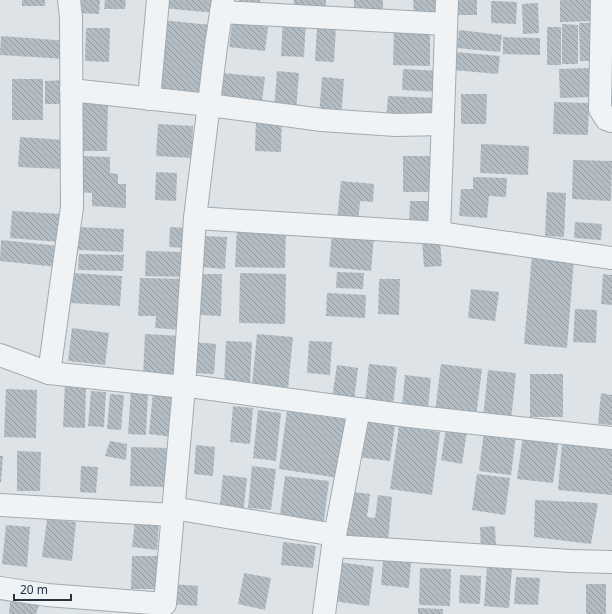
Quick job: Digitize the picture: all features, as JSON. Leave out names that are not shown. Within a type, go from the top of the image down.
[{"type":"street","points":[[49,373],[72,207],[71,17],[69,0]]},
{"type":"street","points":[[149,99],[158,0]]},
{"type":"street","points":[[438,233],[447,0]]},
{"type":"street","points":[[602,0],[600,109],[606,119],[612,121]]},
{"type":"street","points":[[0,588],[46,605],[165,609],[184,387],[195,218],[222,6],[446,24]]},
{"type":"street","points":[[71,90],[330,120],[396,125],[443,124]]},
{"type":"street","points":[[195,218],[438,233],[612,258]]},
{"type":"street","points":[[0,355],[49,373],[184,387],[198,387],[410,416],[612,438]]},
{"type":"street","points":[[324,614],[334,540],[359,409]]},
{"type":"street","points":[[0,506],[173,511],[334,540],[571,561],[612,562]]},
{"type":"building","points":[[22,0],[45,0],[45,6],[22,6]]},
{"type":"building","points":[[76,0],[100,0],[99,14],[79,13]]},
{"type":"building","points":[[105,0],[126,0],[125,9],[104,9]]},
{"type":"building","points":[[164,0],[216,0],[215,13],[163,8]]},
{"type":"building","points":[[260,0],[260,3],[239,1]]},
{"type":"building","points":[[294,0],[326,0],[326,7],[294,7]]},
{"type":"building","points":[[354,0],[383,0],[383,13],[354,13]]},
{"type":"building","points":[[413,0],[437,0],[438,12],[414,13]]},
{"type":"building","points":[[452,0],[477,0],[477,15],[452,15]]},
{"type":"building","points":[[560,0],[599,0],[599,21],[560,22]]},
{"type":"building","points":[[491,1],[517,2],[516,24],[491,23]]},
{"type":"building","points":[[538,3],[539,33],[523,34],[522,4]]},
{"type":"building","points":[[283,19],[306,20],[304,57],[281,56]]},
{"type":"building","points":[[161,20],[211,25],[205,98],[154,93]]},
{"type":"building","points":[[232,23],[268,27],[265,51],[229,47]]},
{"type":"building","points":[[579,23],[594,23],[595,61],[580,61]]},
{"type":"building","points":[[562,24],[578,25],[578,64],[562,64]]},
{"type":"building","points":[[317,26],[336,27],[334,62],[315,61]]},
{"type":"building","points":[[547,27],[561,27],[561,65],[547,65]]},
{"type":"building","points":[[86,28],[110,28],[109,62],[85,61]]},
{"type":"building","points":[[394,29],[430,30],[430,66],[393,65]]},
{"type":"building","points":[[459,30],[502,35],[500,52],[457,48]]},
{"type":"building","points":[[1,36],[69,41],[67,59],[0,55]]},
{"type":"building","points":[[503,37],[540,38],[540,55],[503,54]]},
{"type":"building","points":[[455,52],[500,56],[498,74],[453,70]]},
{"type":"building","points":[[591,68],[592,97],[560,98],[559,69]]},
{"type":"building","points":[[403,69],[439,71],[438,92],[402,90]]},
{"type":"building","points":[[277,71],[299,73],[296,113],[274,111]]},
{"type":"building","points":[[222,73],[265,77],[261,110],[218,105]]},
{"type":"building","points":[[322,77],[344,79],[341,118],[319,116]]},
{"type":"building","points":[[12,79],[43,79],[43,120],[12,120]]},
{"type":"building","points":[[66,80],[66,104],[45,104],[45,81]]},
{"type":"building","points":[[461,94],[487,94],[486,124],[461,124]]},
{"type":"building","points":[[388,96],[438,98],[437,122],[386,120]]},
{"type":"building","points":[[82,101],[108,101],[107,151],[81,151]]},
{"type":"building","points":[[554,102],[589,103],[588,135],[553,134]]},
{"type":"building","points":[[256,118],[282,119],[281,152],[255,151]]},
{"type":"building","points":[[158,124],[193,126],[192,158],[156,156]]},
{"type":"building","points":[[20,137],[65,140],[63,169],[18,167]]},
{"type":"building","points":[[481,144],[529,146],[528,175],[480,173]]},
{"type":"building","points":[[79,156],[110,157],[110,173],[118,174],[118,184],[126,184],[126,208],[92,206],[92,193],[78,192]]},
{"type":"building","points":[[403,156],[433,156],[433,192],[403,192]]},
{"type":"building","points":[[573,160],[612,161],[611,201],[572,199]]},
{"type":"building","points":[[156,172],[177,173],[176,201],[155,200]]},
{"type":"building","points":[[473,177],[507,178],[506,197],[489,196],[487,218],[459,216],[461,189],[473,189]]},
{"type":"building","points":[[341,181],[374,184],[373,202],[360,201],[358,223],[337,222]]},
{"type":"building","points":[[547,192],[566,193],[564,237],[545,236]]},
{"type":"building","points":[[410,201],[431,201],[430,227],[409,226]]},
{"type":"building","points":[[12,211],[61,214],[59,242],[10,238]]},
{"type":"building","points":[[575,222],[602,224],[601,240],[574,238]]},
{"type":"building","points":[[237,226],[286,227],[285,268],[235,267]]},
{"type":"building","points":[[79,227],[124,229],[123,252],[78,250]]},
{"type":"building","points":[[170,227],[186,228],[185,248],[169,247]]},
{"type":"building","points":[[332,233],[374,237],[371,271],[329,267]]},
{"type":"building","points":[[203,236],[227,237],[225,269],[201,267]]},
{"type":"building","points":[[1,240],[59,246],[57,267],[0,261]]},
{"type":"building","points":[[440,240],[442,266],[424,267],[422,241]]},
{"type":"building","points":[[146,251],[186,252],[185,277],[145,276]]},
{"type":"building","points":[[79,254],[124,255],[123,271],[78,270]]},
{"type":"building","points":[[532,255],[574,259],[567,348],[524,344]]},
{"type":"building","points":[[337,272],[364,273],[363,289],[336,288]]},
{"type":"building","points":[[72,273],[122,276],[120,306],[70,303]]},
{"type":"building","points":[[240,273],[286,274],[285,324],[239,323]]},
{"type":"building","points":[[201,274],[222,274],[221,316],[199,315]]},
{"type":"building","points":[[603,274],[612,275],[612,305],[601,304]]},
{"type":"building","points":[[140,278],[186,279],[183,330],[155,328],[156,316],[138,316]]},
{"type":"building","points":[[379,279],[400,279],[399,315],[378,314]]},
{"type":"building","points":[[471,289],[499,292],[495,321],[468,318]]},
{"type":"building","points":[[327,293],[366,295],[365,318],[326,316]]},
{"type":"building","points":[[575,309],[597,310],[596,343],[573,342]]},
{"type":"building","points":[[72,328],[109,333],[105,365],[68,361]]},
{"type":"building","points":[[145,334],[182,336],[179,378],[143,376]]},
{"type":"building","points":[[257,334],[293,337],[288,389],[252,385]]},
{"type":"building","points":[[226,341],[252,342],[250,384],[224,383]]},
{"type":"building","points":[[309,341],[332,342],[330,375],[307,373]]},
{"type":"building","points":[[194,342],[216,344],[214,374],[192,373]]},
{"type":"building","points":[[369,364],[397,367],[393,405],[365,402]]},
{"type":"building","points":[[441,364],[482,369],[476,417],[435,412]]},
{"type":"building","points":[[337,365],[358,368],[354,401],[332,398]]},
{"type":"building","points":[[488,370],[516,373],[511,420],[483,417]]},
{"type":"building","points":[[530,374],[563,374],[563,417],[530,417]]},
{"type":"building","points":[[405,375],[431,378],[428,408],[402,406]]},
{"type":"building","points":[[65,381],[86,382],[85,428],[63,427]]},
{"type":"building","points":[[6,389],[37,390],[36,438],[4,437]]},
{"type":"building","points":[[131,390],[148,391],[146,435],[128,434]]},
{"type":"building","points":[[91,391],[106,392],[104,427],[88,426]]},
{"type":"building","points":[[153,392],[177,394],[173,437],[149,434]]},
{"type":"building","points":[[601,393],[612,395],[612,425],[598,424]]},
{"type":"building","points":[[110,394],[124,395],[121,430],[107,429]]},
{"type":"building","points":[[233,406],[253,408],[250,444],[230,442]]},
{"type":"building","points":[[258,410],[281,413],[276,461],[253,458]]},
{"type":"building","points":[[287,411],[348,420],[339,478],[279,469]]},
{"type":"building","points":[[361,420],[395,425],[390,461],[356,457]]},
{"type":"building","points":[[399,426],[440,432],[432,495],[390,489]]},
{"type":"building","points":[[446,428],[467,431],[462,464],[441,460]]},
{"type":"building","points":[[484,431],[516,435],[511,475],[479,471]]},
{"type":"building","points":[[523,435],[559,439],[553,483],[517,479]]},
{"type":"building","points":[[110,441],[127,444],[126,460],[105,456]]},
{"type":"building","points":[[562,443],[612,447],[612,495],[558,490]]},
{"type":"building","points":[[196,445],[215,447],[213,476],[194,474]]},
{"type":"building","points":[[131,447],[169,448],[168,487],[130,486]]},
{"type":"building","points":[[17,451],[41,452],[40,491],[17,491]]},
{"type":"building","points":[[0,456],[3,456],[1,483],[0,482]]},
{"type":"building","points":[[81,466],[98,467],[96,493],[80,492]]},
{"type":"building","points":[[252,466],[276,469],[271,510],[248,508]]},
{"type":"building","points":[[477,474],[510,478],[505,515],[472,510]]},
{"type":"building","points":[[223,475],[247,478],[243,515],[219,513]]},
{"type":"building","points":[[285,476],[329,481],[323,528],[279,522]]},
{"type":"building","points":[[353,492],[370,494],[367,517],[375,518],[378,495],[392,497],[388,541],[345,536]]},
{"type":"building","points":[[535,500],[598,503],[591,544],[534,537]]},
{"type":"building","points":[[47,519],[76,522],[72,561],[42,557]]},
{"type":"building","points":[[135,521],[159,523],[157,550],[132,547]]},
{"type":"building","points":[[6,525],[30,527],[27,567],[2,564]]},
{"type":"building","points":[[495,526],[496,549],[481,550],[480,527]]},
{"type":"building","points":[[283,542],[316,546],[313,568],[281,565]]},
{"type":"building","points":[[132,556],[158,556],[158,589],[131,589]]},
{"type":"building","points":[[383,560],[411,562],[409,588],[381,585]]},
{"type":"building","points":[[339,562],[374,567],[369,606],[333,601]]},
{"type":"building","points":[[487,567],[512,569],[509,608],[484,606]]},
{"type":"building","points":[[420,568],[451,569],[450,606],[419,605]]},
{"type":"building","points":[[244,573],[271,578],[265,610],[238,604]]},
{"type":"building","points":[[460,575],[481,576],[480,604],[459,603]]},
{"type":"building","points":[[516,577],[540,578],[538,605],[514,604]]},
{"type":"building","points":[[173,584],[198,586],[197,606],[172,604]]},
{"type":"building","points":[[586,584],[606,584],[606,614],[586,614]]},
{"type":"building","points":[[10,602],[40,603],[36,614],[9,614]]},
{"type":"building","points":[[418,608],[443,609],[443,614],[418,614]]}]
